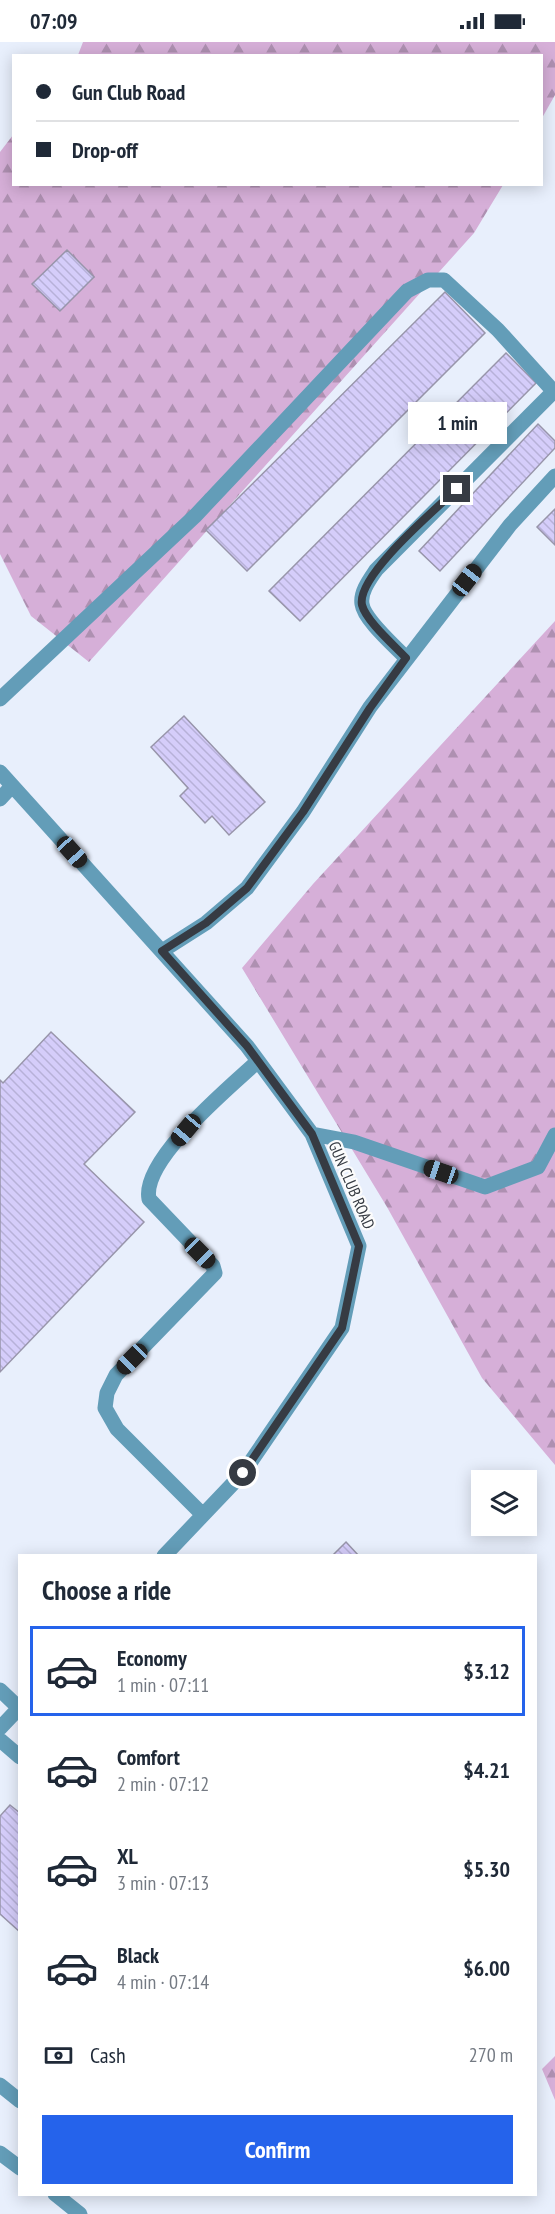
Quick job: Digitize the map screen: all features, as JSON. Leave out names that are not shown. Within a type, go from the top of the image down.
[{"type":"street","points":[[0,699],[195,516],[407,291],[428,280],[444,280],[498,330],[554,392],[376,570],[364,590],[362,604],[366,615],[406,658]]},
{"type":"street","points":[[162,951],[206,923],[247,888],[303,812],[370,708],[406,658],[510,525],[555,476]]},
{"type":"street","name":"GUN CLUB ROAD","points":[[0,772],[258,1061],[312,1134],[359,1246],[342,1328],[243,1473],[166,1554]]},
{"type":"street","points":[[0,799],[12,786]]},
{"type":"street","points":[[203,1515],[117,1429],[105,1408],[107,1394],[116,1375],[215,1273],[213,1266],[149,1199],[149,1180],[164,1156],[186,1130],[258,1061]]},
{"type":"street","points":[[312,1134],[354,1142],[485,1187],[537,1167],[555,1135]]},
{"type":"street","points":[[0,1690],[18,1707]]},
{"type":"street","points":[[0,1728],[18,1709]]},
{"type":"street","points":[[0,1740],[18,1755]]},
{"type":"street","points":[[0,2085],[18,2099]]},
{"type":"street","points":[[0,2153],[18,2166]]},
{"type":"street","points":[[58,2196],[80,2214]]},
{"type":"green space","points":[[83,42],[555,42],[555,95],[543,116],[543,54],[78,54]]},
{"type":"green space","points":[[12,136],[12,186],[502,186],[474,233],[89,662],[31,616],[0,554],[0,152]]},
{"type":"green space","points":[[555,621],[555,1465],[482,1378],[387,1207],[242,968],[313,884]]},
{"type":"green space","points":[[555,2056],[555,2100],[542,2069]]},
{"type":"building","points":[[67,250],[94,277],[60,311],[32,284]]},
{"type":"building","points":[[445,292],[485,333],[247,571],[206,530]]},
{"type":"building","points":[[506,353],[536,383],[300,621],[269,591]]},
{"type":"building","points":[[538,424],[555,441],[555,448],[440,571],[419,551]]},
{"type":"building","points":[[555,509],[555,545],[537,527]]},
{"type":"building","points":[[184,716],[265,802],[229,835],[212,816],[205,823],[180,796],[188,788],[151,747]]},
{"type":"building","points":[[51,1032],[135,1112],[84,1164],[144,1222],[0,1372],[0,1080],[3,1083]]},
{"type":"building","points":[[346,1542],[357,1554],[334,1554]]},
{"type":"building","points":[[10,1805],[18,1811],[18,1930],[0,1914],[0,1816]]},
{"type":"route","points":[[243,1473],[342,1328],[359,1246],[312,1134],[247,1046],[162,951],[206,923],[247,888],[303,812],[370,708],[406,658],[366,615],[362,604],[364,590],[376,570],[457,489]]}]
